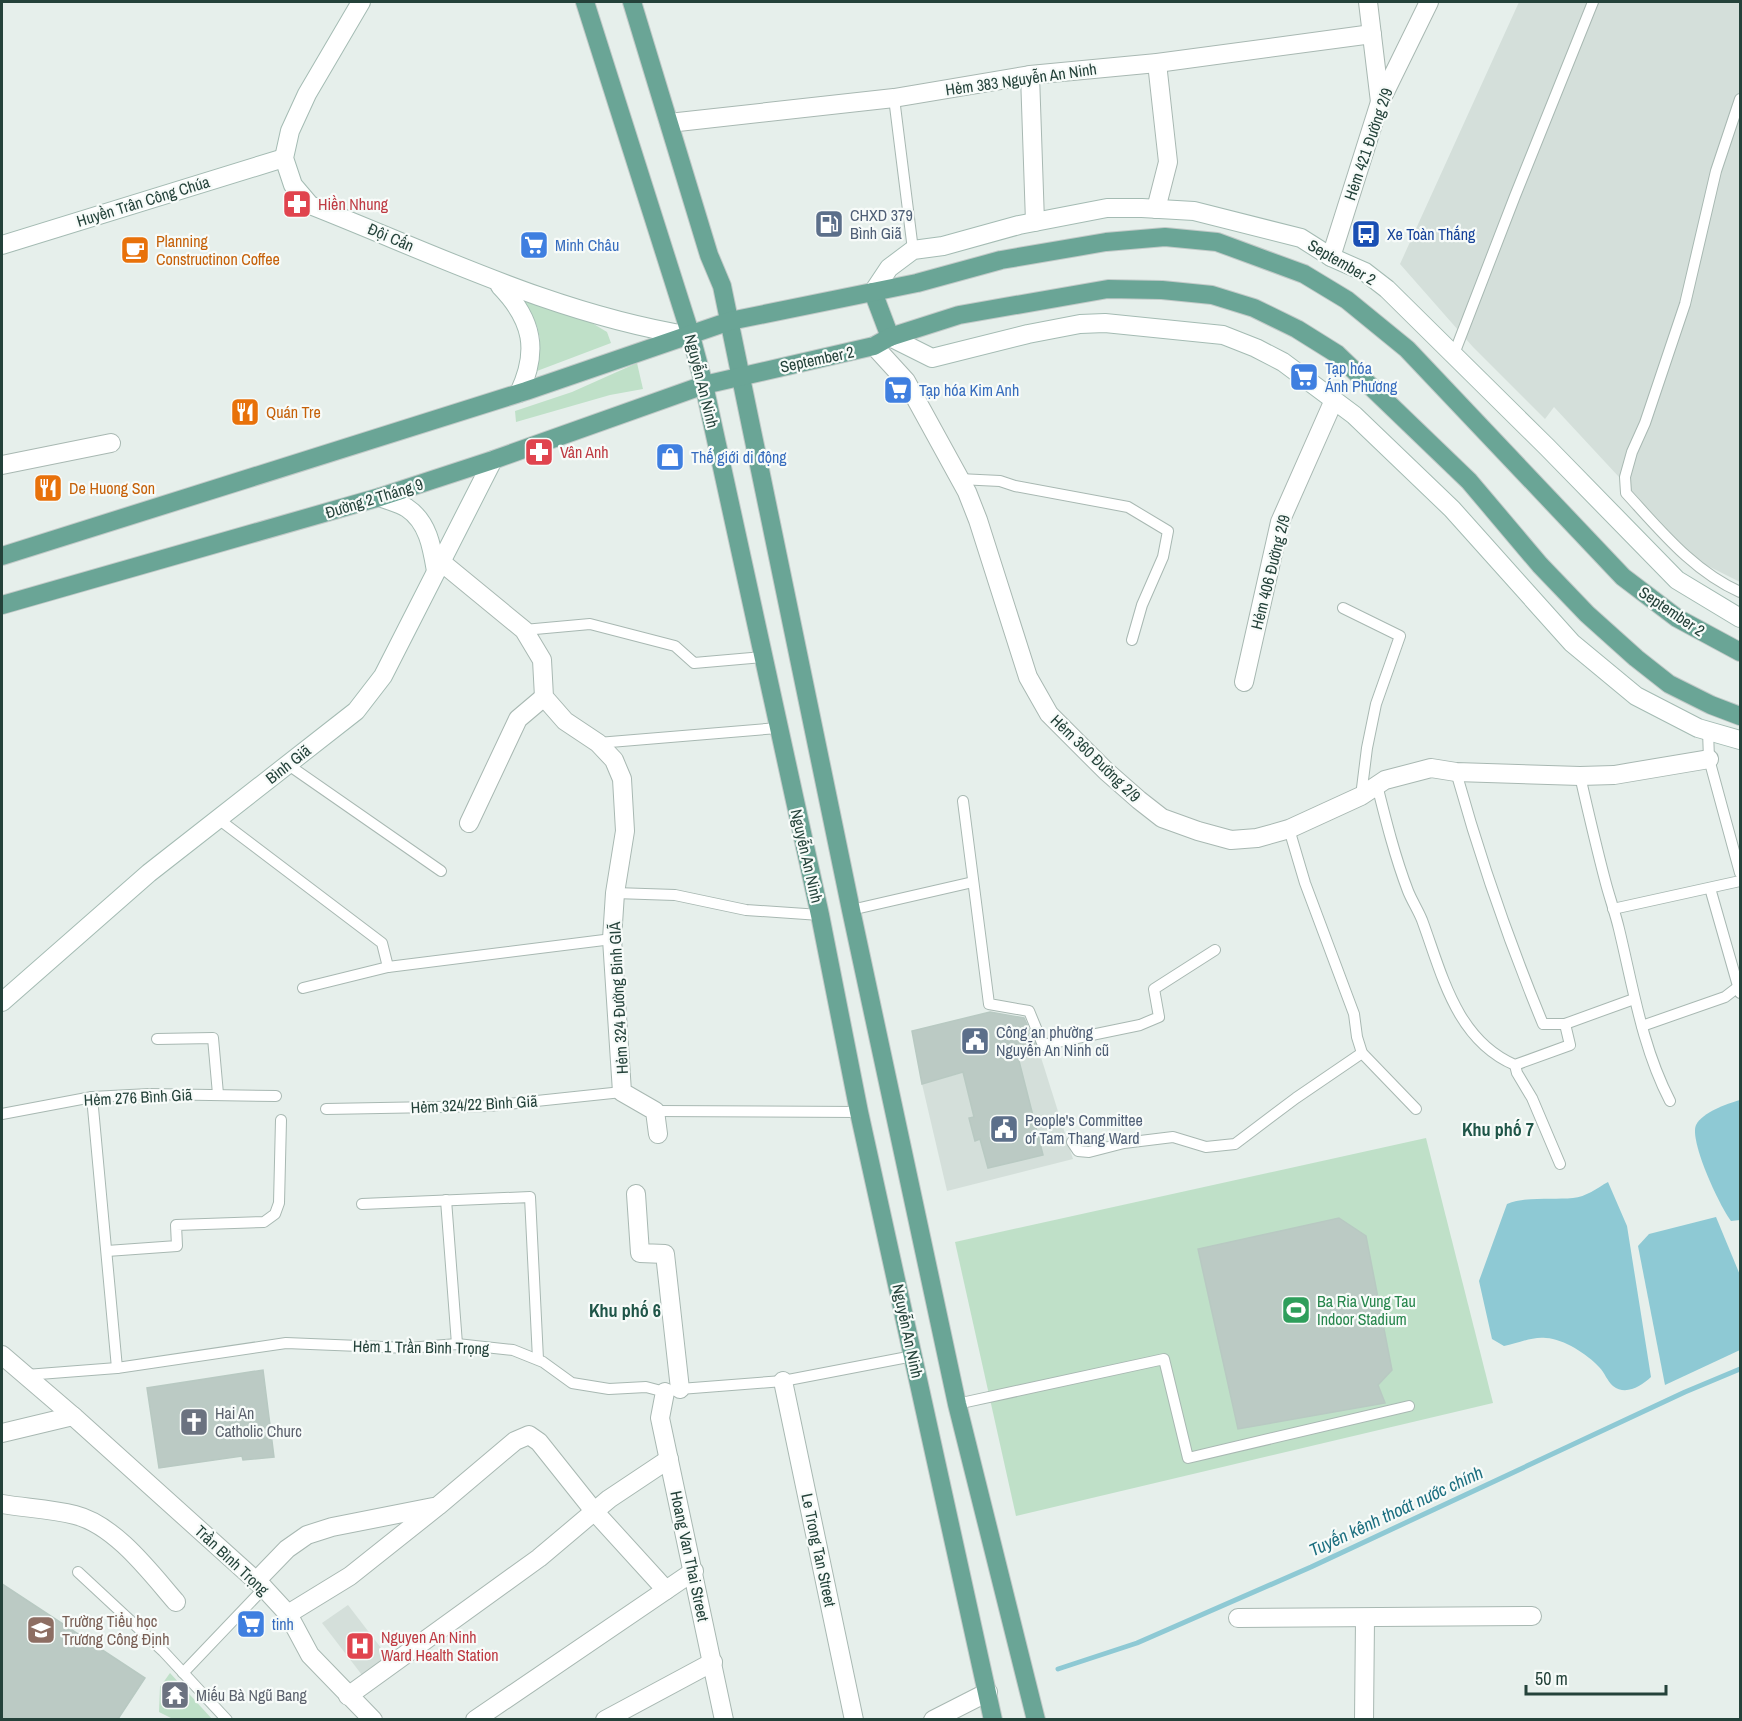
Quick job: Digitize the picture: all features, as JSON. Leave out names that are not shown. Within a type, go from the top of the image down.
[{"type":"main road","name":"Nguyễn An Ninh","points":[[585,2],[691,336],[704,385],[820,915],[859,1112],[993,1719]]},
{"type":"main road","name":"Nguyễn An Ninh","points":[[632,2],[709,255],[722,286],[851,910],[957,1404],[1036,1719]]},
{"type":"main road","name":"September 2","points":[[730,321],[917,283],[1001,260],[1106,242],[1166,237],[1217,242],[1304,274],[1347,300],[1407,349],[1623,577],[1677,618],[1740,652]]},
{"type":"main road","name":"September 2","points":[[741,375],[882,341],[959,315],[1108,289],[1162,290],[1212,295],[1254,308],[1297,329],[1337,354],[1469,481],[1540,565],[1587,614],[1636,658],[1669,684],[1711,705],[1740,716]]},
{"type":"main road","points":[[873,292],[882,341]]},
{"type":"main road","points":[[2,556],[519,393],[730,321]]},
{"type":"main road","name":"Đường 2 Tháng 9","points":[[2,605],[380,497],[493,460],[704,385],[741,375]]},
{"type":"main road","points":[[925,1412],[957,1404]]},
{"type":"street","points":[[284,158],[290,131],[307,94],[361,2]]},
{"type":"street","points":[[1368,2],[1380,102]]},
{"type":"street","name":"Hẻm 421 Đường 2/9","points":[[1331,257],[1380,102],[1429,2]]},
{"type":"street","name":"Hẻm 383 Nguyễn An Ninh","points":[[669,123],[894,98],[1030,75],[1157,63],[1372,34]]},
{"type":"street","points":[[1156,209],[1168,162],[1157,63]]},
{"type":"street","points":[[1030,75],[1035,222]]},
{"type":"street","name":"Huyền Trân Công Chúa","points":[[2,245],[284,158]]},
{"type":"street","name":"Đội Cấn","points":[[284,158],[293,185],[310,205],[497,282],[600,317],[691,336]]},
{"type":"street","name":"September 2","points":[[873,292],[889,268],[913,250],[943,246],[1035,222],[1107,208],[1194,211],[1301,238],[1331,257],[1365,272],[1387,289],[1677,580],[1740,618]]},
{"type":"street","points":[[497,282],[516,302],[525,320],[531,344],[528,373],[519,393]]},
{"type":"street","points":[[882,341],[932,357],[1028,334],[1080,324],[1105,323],[1223,335],[1256,348],[1283,362],[1354,415],[1452,509],[1572,643],[1636,696],[1698,728],[1740,740]]},
{"type":"street","name":"Hẻm 360 Đường 2/9","points":[[882,341],[960,479],[978,520],[1028,677],[1049,714],[1106,771],[1162,818],[1231,840],[1257,838],[1289,829],[1361,796],[1385,780],[1431,768],[1456,772],[1614,775],[1709,759]]},
{"type":"street","name":"Hẻm 406 Đường 2/9","points":[[1244,682],[1280,522],[1334,400]]},
{"type":"street","points":[[2,465],[111,443]]},
{"type":"street","name":"Bình Giã","points":[[2,1002],[149,873],[356,711],[382,676],[493,460]]},
{"type":"street","points":[[380,497],[407,508],[424,525],[438,566],[524,630],[542,660],[544,697],[518,718],[469,824]]},
{"type":"street","name":"Hẻm 324 Đường Binh GIÃ","points":[[544,697],[565,721],[598,743],[614,760],[622,779],[625,831],[615,893],[612,939],[622,1092],[655,1111]]},
{"type":"street","points":[[655,1111],[658,1134]]},
{"type":"street","name":"Hoang Van Thai Street","points":[[636,1194],[640,1253],[665,1254],[672,1391],[660,1418],[724,1719]]},
{"type":"street","name":"Trần Bình Trọng","points":[[2,1354],[260,1584],[288,1614],[310,1655],[373,1719]]},
{"type":"street","name":"Le Trong Tan Street","points":[[783,1381],[854,1719]]},
{"type":"street","points":[[2,1433],[73,1416]]},
{"type":"street","points":[[288,1614],[350,1576],[515,1441],[529,1435],[539,1442],[594,1511],[666,1590]]},
{"type":"street","points":[[348,1696],[539,1558],[609,1499],[669,1459]]},
{"type":"street","points":[[2,1504],[77,1516],[95,1525],[114,1536],[138,1558],[176,1602]]},
{"type":"street","points":[[260,1584],[287,1549],[307,1535],[332,1527],[438,1506]]},
{"type":"street","points":[[475,1719],[694,1571]]},
{"type":"street","points":[[1238,1618],[1365,1619],[1532,1616]]},
{"type":"street","points":[[1364,1719],[1365,1619]]},
{"type":"street","points":[[605,1719],[713,1662]]},
{"type":"street","points":[[933,1719],[988,1692]]},
{"type":"lane","points":[[1454,354],[1593,2]]},
{"type":"lane","points":[[894,98],[913,250]]},
{"type":"lane","points":[[1740,99],[1716,171],[1685,304],[1645,423],[1632,452],[1624,487],[1626,493],[1693,564],[1724,585],[1740,592]]},
{"type":"lane","points":[[960,479],[1000,481],[1015,486],[1128,507],[1168,531],[1163,557],[1142,605],[1132,640]]},
{"type":"lane","points":[[1342,609],[1400,636],[1376,704],[1367,748],[1361,796]]},
{"type":"lane","points":[[524,630],[590,624],[675,646],[694,663],[763,657]]},
{"type":"lane","points":[[598,743],[778,728]]},
{"type":"lane","points":[[1708,731],[1709,759],[1740,873]]},
{"type":"lane","points":[[288,764],[441,871]]},
{"type":"lane","points":[[1456,772],[1479,853],[1521,971],[1544,1024],[1565,1024],[1634,999]]},
{"type":"lane","points":[[1580,776],[1634,999],[1662,1087],[1670,1101]]},
{"type":"lane","points":[[1377,786],[1403,877],[1421,916],[1437,967],[1463,1021],[1484,1045],[1503,1060],[1515,1065],[1570,1044],[1565,1024]]},
{"type":"lane","points":[[963,801],[989,1005],[1029,1011],[1043,1045],[1140,1025],[1159,1017],[1154,989],[1215,950]]},
{"type":"lane","points":[[217,818],[382,943],[388,967]]},
{"type":"lane","points":[[1289,829],[1313,906],[1354,1014],[1362,1053],[1416,1109]]},
{"type":"lane","points":[[1613,909],[1740,881]]},
{"type":"lane","points":[[851,910],[973,882]]},
{"type":"lane","points":[[1642,1026],[1739,990],[1710,888]]},
{"type":"lane","points":[[615,893],[675,896],[746,910],[820,915]]},
{"type":"lane","points":[[303,988],[388,967],[612,939]]},
{"type":"lane","points":[[157,1039],[213,1038],[218,1094]]},
{"type":"lane","points":[[1072,1142],[1078,1151],[1089,1152],[1124,1143],[1173,1137],[1206,1147],[1235,1144],[1296,1098],[1362,1053]]},
{"type":"lane","points":[[1515,1065],[1517,1073],[1532,1098],[1560,1164]]},
{"type":"lane","name":"Hẻm 324/22 Bình Giã","points":[[326,1109],[489,1106],[622,1092]]},
{"type":"lane","name":"Hẻm 276 Bình Giã","points":[[2,1114],[92,1097],[149,1094],[276,1096]]},
{"type":"lane","points":[[92,1097],[117,1368]]},
{"type":"lane","points":[[655,1111],[859,1112]]},
{"type":"lane","points":[[107,1251],[177,1245],[176,1225],[264,1222],[275,1214],[279,1203],[281,1119]]},
{"type":"lane","points":[[362,1204],[530,1197],[538,1359]]},
{"type":"lane","points":[[446,1200],[457,1344]]},
{"type":"lane","name":"Hẻm 1 Trần Bình Trọng","points":[[26,1375],[117,1368],[286,1343],[408,1348],[457,1344],[513,1350],[538,1359],[572,1383],[609,1389],[646,1387],[672,1391],[783,1381],[913,1356]]},
{"type":"lane","points":[[957,1404],[1164,1359],[1188,1458],[1408,1406]]},
{"type":"lane","points":[[78,1572],[164,1652],[227,1719]]},
{"type":"lane","points":[[183,1673],[260,1584]]},
{"type":"shaded area","points":[[1519,2],[1740,2],[1740,582],[1696,560],[1554,407],[1545,419],[1473,347],[1400,264]]},
{"type":"shaded area","points":[[1039,1051],[1073,1159],[947,1191],[922,1084]]},
{"type":"shaded area","name":"Nguyen An Ninh Ward Health Station","points":[[348,1605],[398,1670],[372,1688],[322,1623]]},
{"type":"green space","points":[[523,298],[587,320],[607,332],[611,343],[537,371],[540,338],[537,326]]},
{"type":"green space","points":[[637,363],[643,389],[610,395],[516,422],[515,411],[572,392]]},
{"type":"green space","points":[[1426,1138],[1493,1403],[1016,1516],[955,1242]]},
{"type":"green space","name":"Miếu Bà Ngũ Bang","points":[[170,1673],[212,1719],[173,1719],[159,1712],[160,1687]]},
{"type":"water","points":[[1740,1100],[1740,1220],[1731,1221],[1707,1174],[1695,1133],[1699,1120],[1709,1112]]},
{"type":"water","points":[[1608,1182],[1627,1226],[1651,1377],[1643,1384],[1628,1390],[1613,1386],[1594,1362],[1582,1352],[1560,1341],[1535,1338],[1504,1346],[1492,1339],[1479,1281],[1507,1204],[1531,1199],[1578,1197]]},
{"type":"water","points":[[1716,1217],[1740,1275],[1740,1350],[1665,1385],[1638,1246],[1649,1234]]},
{"type":"building","points":[[990,1012],[1024,1018],[1039,1051],[1018,1057],[1043,1155],[988,1168],[980,1139],[975,1141],[969,1118],[974,1117],[963,1072],[922,1084],[912,1031]]},
{"type":"building","name":"Ba Ria Vung Tau Indoor Stadium","points":[[1339,1218],[1366,1236],[1392,1370],[1378,1385],[1385,1403],[1238,1429],[1198,1249]]},
{"type":"building","name":"Hai An Catholic Churc","points":[[263,1370],[274,1457],[243,1460],[242,1456],[159,1468],[147,1388]]},
{"type":"building","name":"Trường Tiểu học Trương Công Định","points":[[2,1584],[145,1678],[118,1719],[2,1719]]},
{"type":"waterway","name":"Tuyến kênh thoát nước chính","points":[[1058,1669],[1137,1643],[1311,1567],[1685,1392],[1740,1369]]},
{"type":"place","name":"Hiền Nhung","points":[[297,204]]},
{"type":"place","name":"CHXD 379 Bình Giã","points":[[829,224]]},
{"type":"place","name":"Xe Toàn Thắng","points":[[1366,234]]},
{"type":"place","name":"Minh Châu","points":[[534,245]]},
{"type":"place","name":"Planning Constructinon Coffee","points":[[135,250]]},
{"type":"place","name":"Tạp hóa Ánh Phương","points":[[1304,377]]},
{"type":"place","name":"Tạp hóa Kim Anh","points":[[898,390]]},
{"type":"place","name":"Quán Tre","points":[[245,412]]},
{"type":"place","name":"Vân Anh","points":[[539,452]]},
{"type":"place","name":"Thế giới di động","points":[[670,457]]},
{"type":"place","name":"De Huong Son","points":[[48,488]]},
{"type":"place","name":"Công an phường Nguyễn An Ninh cũ","points":[[975,1041]]},
{"type":"place","name":"People's Committee of Tam Thang Ward","points":[[1004,1129]]},
{"type":"place","name":"Ba Ria Vung Tau Indoor Stadium","points":[[1296,1310]]},
{"type":"place","name":"Hai An Catholic Churc","points":[[194,1422]]},
{"type":"place","name":"tinh","points":[[251,1624]]},
{"type":"place","name":"Trường Tiểu học Trương Công Định","points":[[41,1630]]},
{"type":"place","name":"Nguyen An Ninh Ward Health Station","points":[[360,1646]]},
{"type":"place","name":"Miếu Bà Ngũ Bang","points":[[175,1695]]},
{"type":"district","name":"Khu phố 7","points":[[1498,1129]]},
{"type":"district","name":"Khu phố 6","points":[[625,1310]]}]
